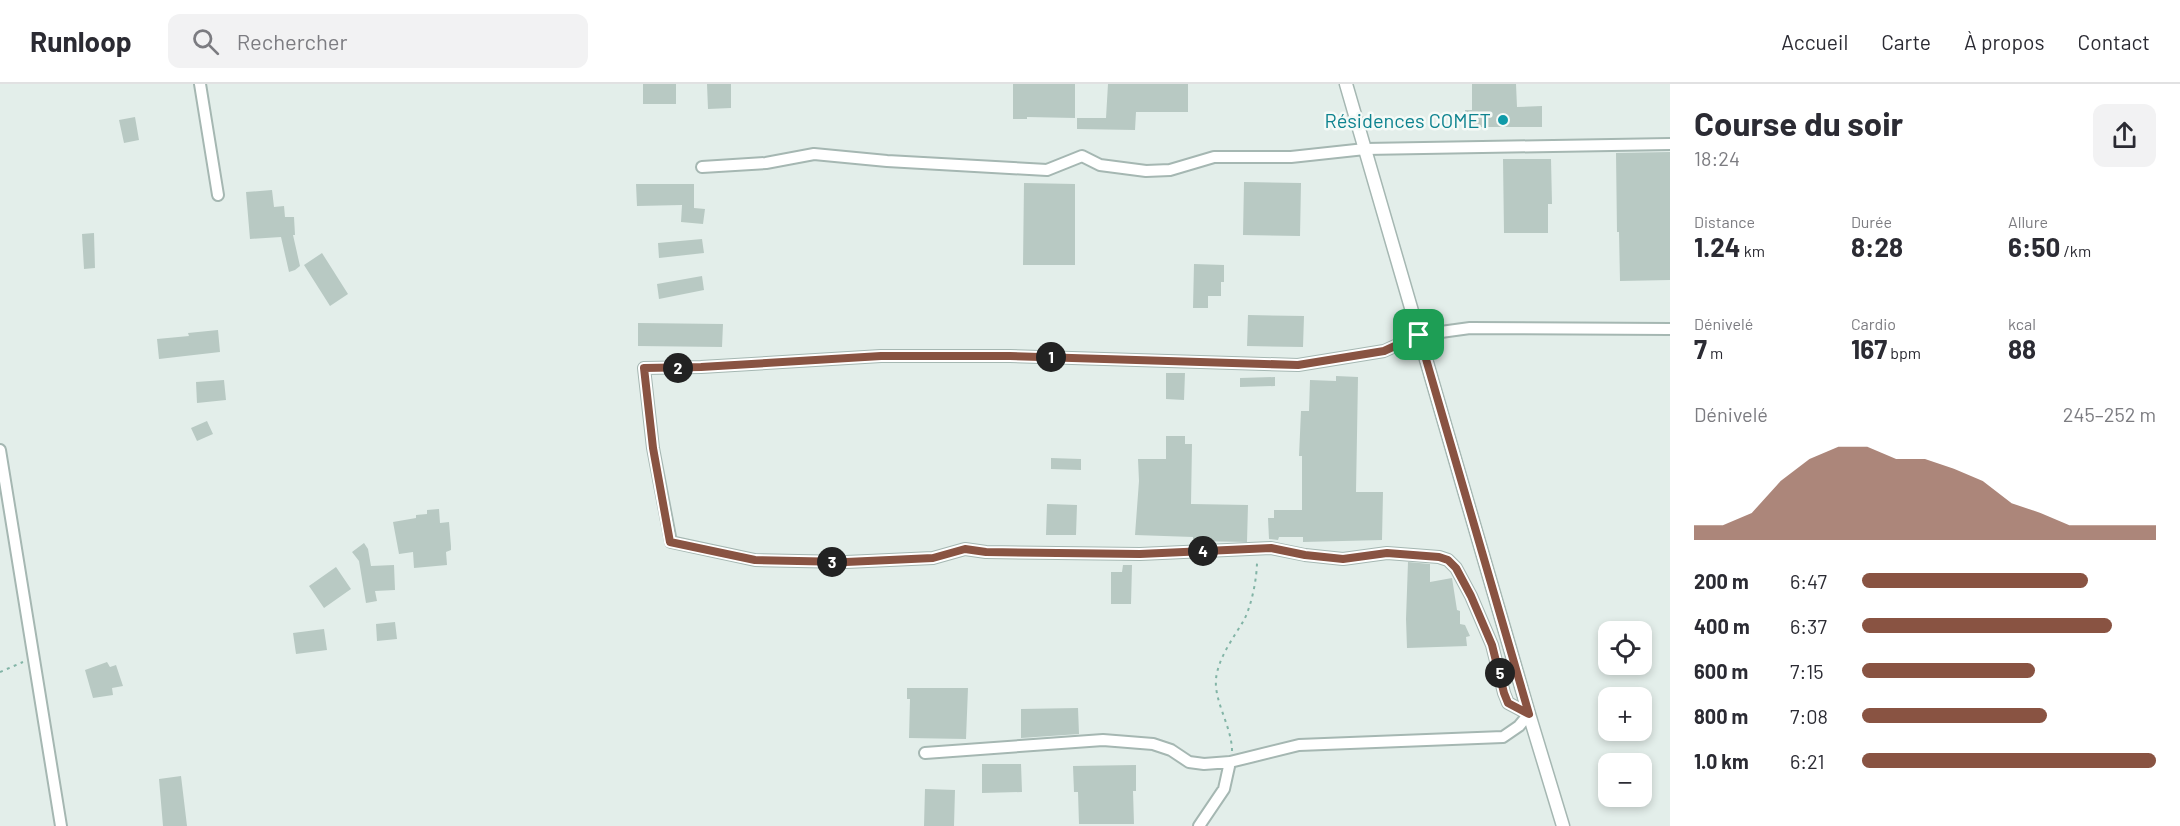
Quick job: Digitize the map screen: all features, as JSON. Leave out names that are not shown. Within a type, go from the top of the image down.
[{"type":"street","points":[[200,84],[218,195]]},
{"type":"street","points":[[1346,84],[1563,826]]},
{"type":"street","points":[[702,167],[766,163],[814,154],[1047,171],[1082,156],[1100,165],[1146,171],[1170,170],[1214,157],[1291,157],[1365,149],[1670,144]]},
{"type":"street","points":[[1529,714],[1508,703],[1492,645],[1483,622],[1456,568],[1448,560],[1439,557],[1387,553],[1343,559],[1271,548],[1140,554],[986,552],[965,549],[933,558],[846,562],[755,560],[670,542],[653,448],[644,368],[701,367],[881,356],[1010,356],[1298,365],[1384,351],[1419,335],[1470,328],[1670,329]]},
{"type":"street","points":[[0,450],[61,826]]},
{"type":"street","points":[[925,753],[1103,740],[1153,744],[1171,750],[1189,762],[1204,764],[1230,762],[1299,745],[1503,737],[1520,726],[1529,714]]},
{"type":"street","points":[[1199,826],[1224,789],[1230,762]]},
{"type":"path","points":[[1230,762],[1232,741],[1218,696],[1216,679],[1220,664],[1250,605],[1257,572],[1256,549]]},
{"type":"path","points":[[0,672],[34,657]]},
{"type":"building","points":[[643,84],[676,84],[676,104],[643,104]]},
{"type":"building","points":[[707,84],[731,84],[731,108],[708,109]]},
{"type":"building","points":[[1013,84],[1075,84],[1075,118],[1013,119]]},
{"type":"building","points":[[1108,84],[1188,84],[1188,112],[1136,112],[1135,130],[1077,129],[1077,118],[1106,118]]},
{"type":"building","points":[[1472,84],[1516,84],[1517,107],[1542,106],[1542,127],[1465,127],[1465,110],[1472,110]]},
{"type":"building","points":[[135,117],[139,140],[124,143],[119,120]]},
{"type":"building","points":[[1670,152],[1670,280],[1620,281],[1616,153]]},
{"type":"building","points":[[1503,159],[1551,159],[1552,204],[1548,204],[1548,233],[1504,233]]},
{"type":"building","points":[[1244,182],[1301,183],[1300,236],[1243,235]]},
{"type":"building","points":[[1024,183],[1075,184],[1075,265],[1023,265]]},
{"type":"building","points":[[636,184],[694,184],[694,208],[705,209],[703,224],[681,222],[682,205],[637,206]]},
{"type":"building","points":[[272,190],[274,207],[284,206],[285,217],[294,217],[295,235],[293,235],[300,266],[289,272],[281,237],[250,239],[246,192]]},
{"type":"building","points":[[94,233],[95,268],[84,269],[82,234]]},
{"type":"building","points":[[702,239],[704,253],[659,258],[658,243]]},
{"type":"building","points":[[322,253],[348,294],[330,306],[304,265]]},
{"type":"building","points":[[1194,264],[1224,265],[1221,296],[1208,296],[1208,308],[1193,308]]},
{"type":"building","points":[[702,276],[704,290],[659,299],[657,284]]},
{"type":"building","points":[[1248,315],[1304,316],[1303,347],[1247,346]]},
{"type":"building","points":[[638,323],[723,324],[722,347],[638,346]]},
{"type":"building","points":[[218,330],[220,352],[159,359],[157,339]]},
{"type":"building","points":[[1166,373],[1185,373],[1184,400],[1166,399]]},
{"type":"building","points":[[1336,376],[1358,377],[1356,492],[1383,492],[1382,540],[1303,542],[1303,537],[1269,539],[1268,518],[1274,518],[1274,510],[1302,510],[1302,456],[1299,456],[1301,411],[1309,411],[1310,380],[1336,381]]},
{"type":"building","points":[[1275,377],[1275,386],[1240,387],[1240,378]]},
{"type":"building","points":[[224,380],[226,400],[197,403],[196,382]]},
{"type":"building","points":[[207,421],[213,434],[197,441],[191,428]]},
{"type":"building","points":[[1166,436],[1185,436],[1185,444],[1192,444],[1191,504],[1248,505],[1247,542],[1193,541],[1193,537],[1135,535],[1139,481],[1138,459],[1166,459]]},
{"type":"building","points":[[1051,458],[1081,459],[1081,470],[1051,469]]},
{"type":"building","points":[[1047,504],[1077,505],[1076,535],[1046,535]]},
{"type":"building","points":[[439,509],[440,523],[449,522],[451,550],[446,552],[447,565],[414,568],[413,552],[399,554],[393,522],[416,518],[416,515],[427,514],[427,510]]},
{"type":"building","points":[[364,543],[368,549],[371,566],[394,565],[395,590],[375,591],[377,601],[366,603],[359,561],[352,552]]},
{"type":"building","points":[[1408,562],[1430,564],[1430,582],[1452,578],[1457,610],[1460,611],[1460,624],[1465,625],[1470,636],[1466,637],[1467,646],[1407,648]]},
{"type":"building","points":[[1123,565],[1132,565],[1131,604],[1111,604],[1111,572],[1122,572]]},
{"type":"building","points":[[336,567],[351,589],[324,608],[309,586]]},
{"type":"building","points":[[395,622],[397,639],[377,641],[376,624]]},
{"type":"building","points":[[324,629],[327,650],[296,654],[293,633]]},
{"type":"building","points":[[107,662],[110,667],[116,665],[123,686],[112,688],[113,695],[93,698],[85,670]]},
{"type":"building","points":[[907,688],[968,688],[966,739],[909,738],[910,699],[907,699]]},
{"type":"building","points":[[1078,708],[1079,734],[1021,738],[1021,709]]},
{"type":"building","points":[[982,764],[1021,764],[1022,792],[982,793]]},
{"type":"building","points":[[1136,765],[1136,791],[1133,791],[1134,824],[1079,824],[1078,792],[1074,792],[1073,766]]},
{"type":"building","points":[[181,776],[187,826],[163,826],[159,779]]},
{"type":"building","points":[[925,789],[955,790],[954,826],[924,826]]},
{"type":"place","name":"Résidences COMET","points":[[1503,120]]},
{"type":"route","points":[[1419,335],[1529,714],[1508,703],[1492,645],[1471,596],[1456,568],[1448,560],[1439,557],[1387,553],[1343,559],[1271,548],[1140,554],[986,552],[965,549],[933,558],[846,562],[755,560],[670,542],[653,448],[644,368],[701,367],[881,356],[1010,356],[1298,365],[1384,351],[1419,335]]}]
